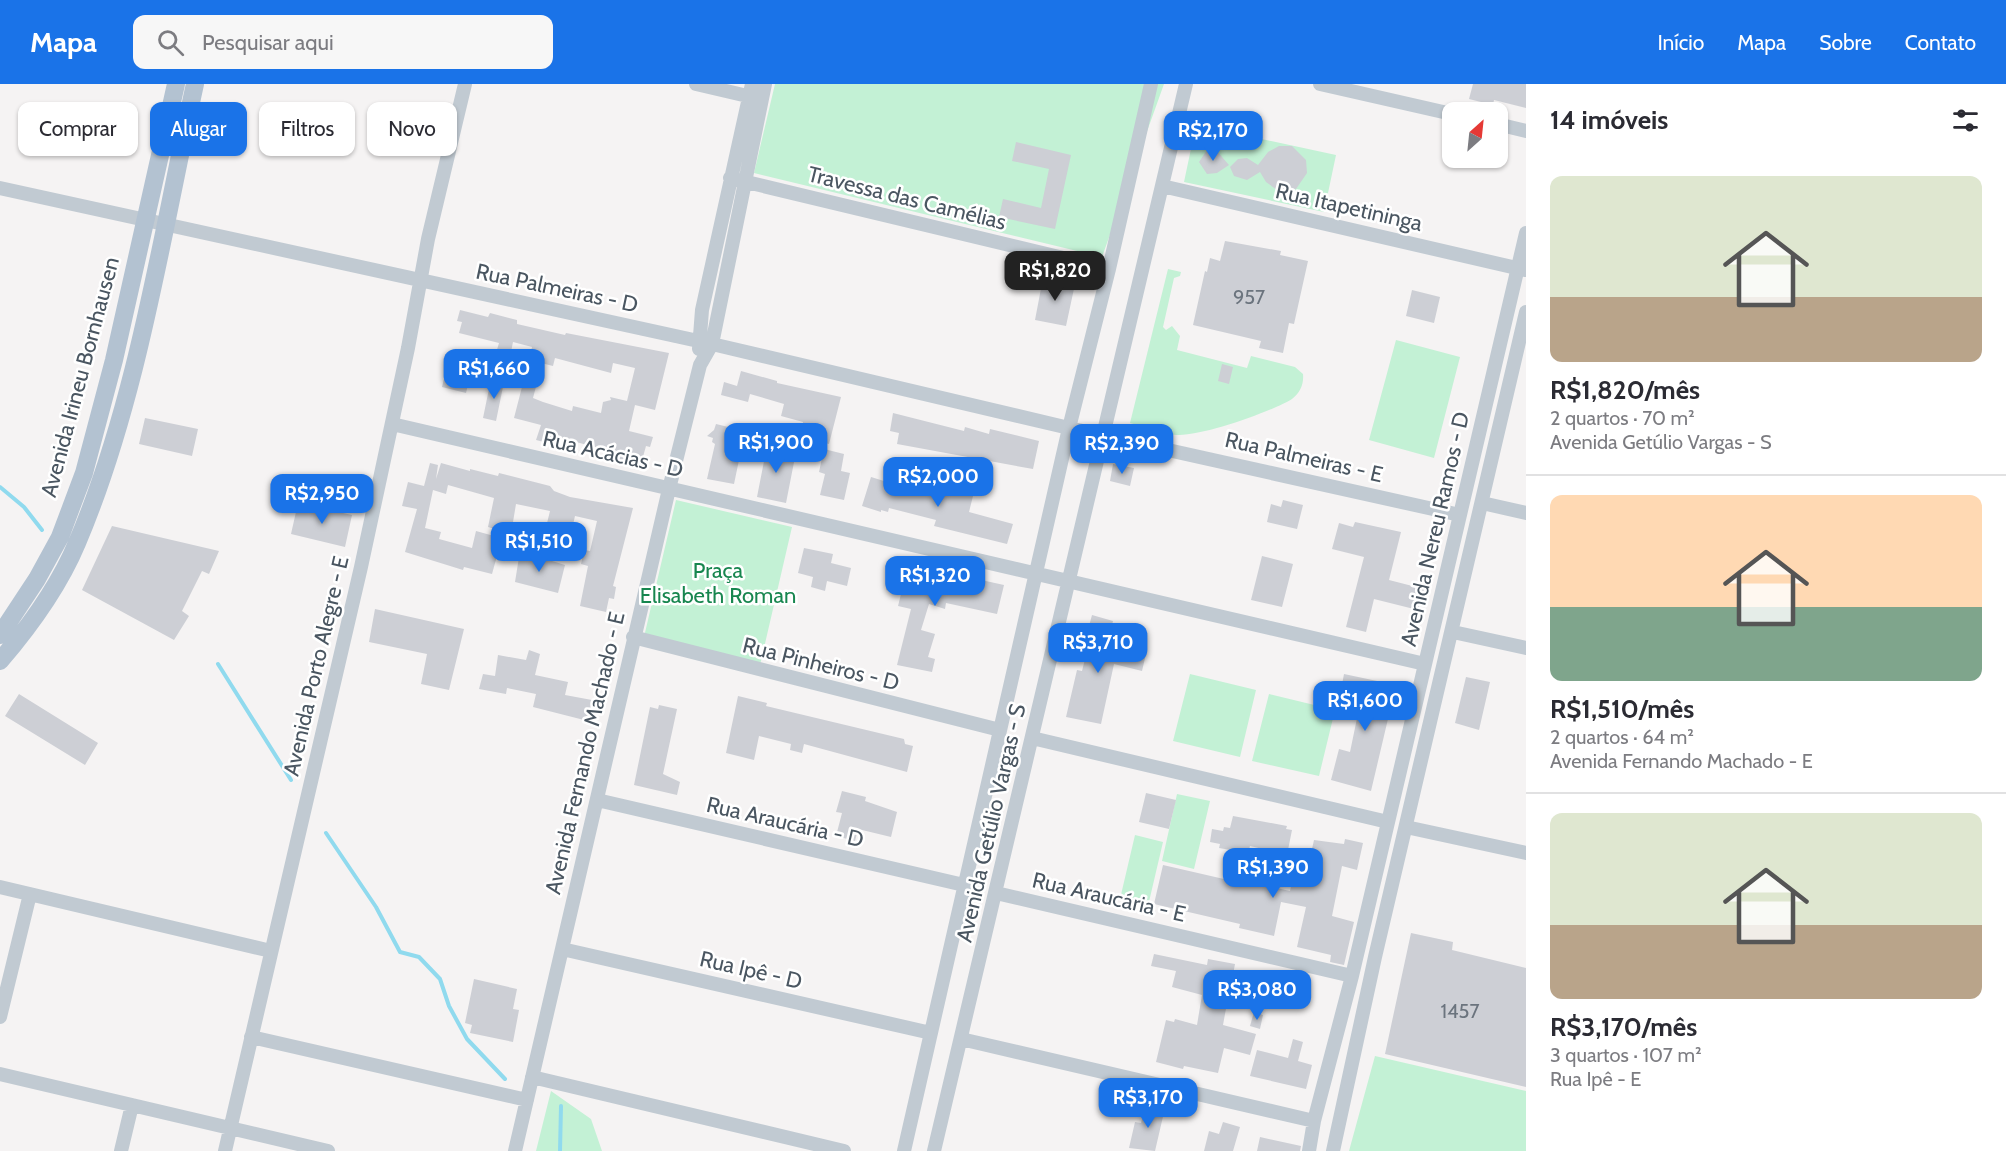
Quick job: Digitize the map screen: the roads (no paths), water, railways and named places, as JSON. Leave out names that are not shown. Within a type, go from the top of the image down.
[{"type":"main road","points":[[175,91],[194,93]]},
{"type":"main road","name":"Avenida Irineu Bornhausen","points":[[0,635],[37,579],[60,537],[84,473],[114,360],[175,91]]},
{"type":"main road","name":"Avenida Irineu Bornhausen","points":[[0,662],[52,590],[76,544],[119,420],[134,365],[194,93]]},
{"type":"street","name":"Avenida Porto Alegre - E","points":[[225,1151],[392,424],[420,280],[465,84]]},
{"type":"street","points":[[696,84],[754,93]]},
{"type":"street","name":"Avenida Fernando Machado - E","points":[[700,365],[698,341],[702,310],[730,178],[754,93],[765,84]]},
{"type":"street","name":"Avenida Getúlio Vargas - S","points":[[904,1151],[999,730],[1069,428],[1110,268],[1151,84]]},
{"type":"street","name":"Avenida Getúlio Vargas - S","points":[[934,1151],[1186,84]]},
{"type":"street","points":[[1320,84],[1442,112]]},
{"type":"street","name":"Avenida Fernando Machado - E","points":[[515,1151],[669,489],[700,365],[712,344],[746,181],[754,93]]},
{"type":"street","points":[[1508,127],[1526,131]]},
{"type":"street","name":"Travessa das Camélias","points":[[730,178],[1110,268]]},
{"type":"street","name":"Rua Itapetininga","points":[[1162,186],[1522,269]]},
{"type":"street","name":"Rua Palmeiras - D","points":[[0,188],[144,222],[712,344],[1103,435]]},
{"type":"street","name":"Avenida Nereu Ramos - D","points":[[1309,1151],[1460,514],[1522,269],[1526,233]]},
{"type":"street","name":"Avenida Nereu Ramos - D","points":[[1338,1132],[1339,1117],[1526,312]]},
{"type":"street","name":"Rua Acácias - D","points":[[392,424],[1425,664]]},
{"type":"street","name":"Rua Palmeiras - E","points":[[1103,435],[1460,514]]},
{"type":"street","points":[[1482,503],[1526,513]]},
{"type":"street","points":[[1453,632],[1526,648]]},
{"type":"street","name":"Rua Pinheiros - D","points":[[633,637],[999,730]]},
{"type":"street","points":[[1032,738],[1388,822]]},
{"type":"street","name":"Rua Araucária - D","points":[[597,800],[964,885]]},
{"type":"street","points":[[1406,827],[1526,853]]},
{"type":"street","points":[[0,887],[271,951]]},
{"type":"street","name":"Rua Araucária - E","points":[[996,892],[1352,976]]},
{"type":"street","points":[[0,1017],[30,894]]},
{"type":"street","name":"Rua Ipê - D","points":[[562,949],[931,1033]]},
{"type":"street","points":[[251,1037],[527,1100]]},
{"type":"street","points":[[961,1039],[1315,1121],[1325,1137],[1338,1132]]},
{"type":"street","points":[[0,1074],[328,1151]]},
{"type":"street","points":[[532,1077],[844,1151]]},
{"type":"street","points":[[121,1151],[132,1105]]},
{"type":"street","points":[[1315,1121],[1328,1110],[1339,1117]]},
{"type":"street","points":[[1333,1151],[1338,1132]]},
{"type":"waterway","points":[[0,487],[24,507],[42,530]]},
{"type":"waterway","points":[[218,664],[291,780]]},
{"type":"waterway","points":[[326,833],[376,907],[400,952],[419,957],[440,979],[449,1006],[467,1039],[505,1079]]},
{"type":"waterway","points":[[560,1151],[561,1106]]},
{"type":"park label","name":"Praça Elisabeth Roman","points":[[718,582]]}]
